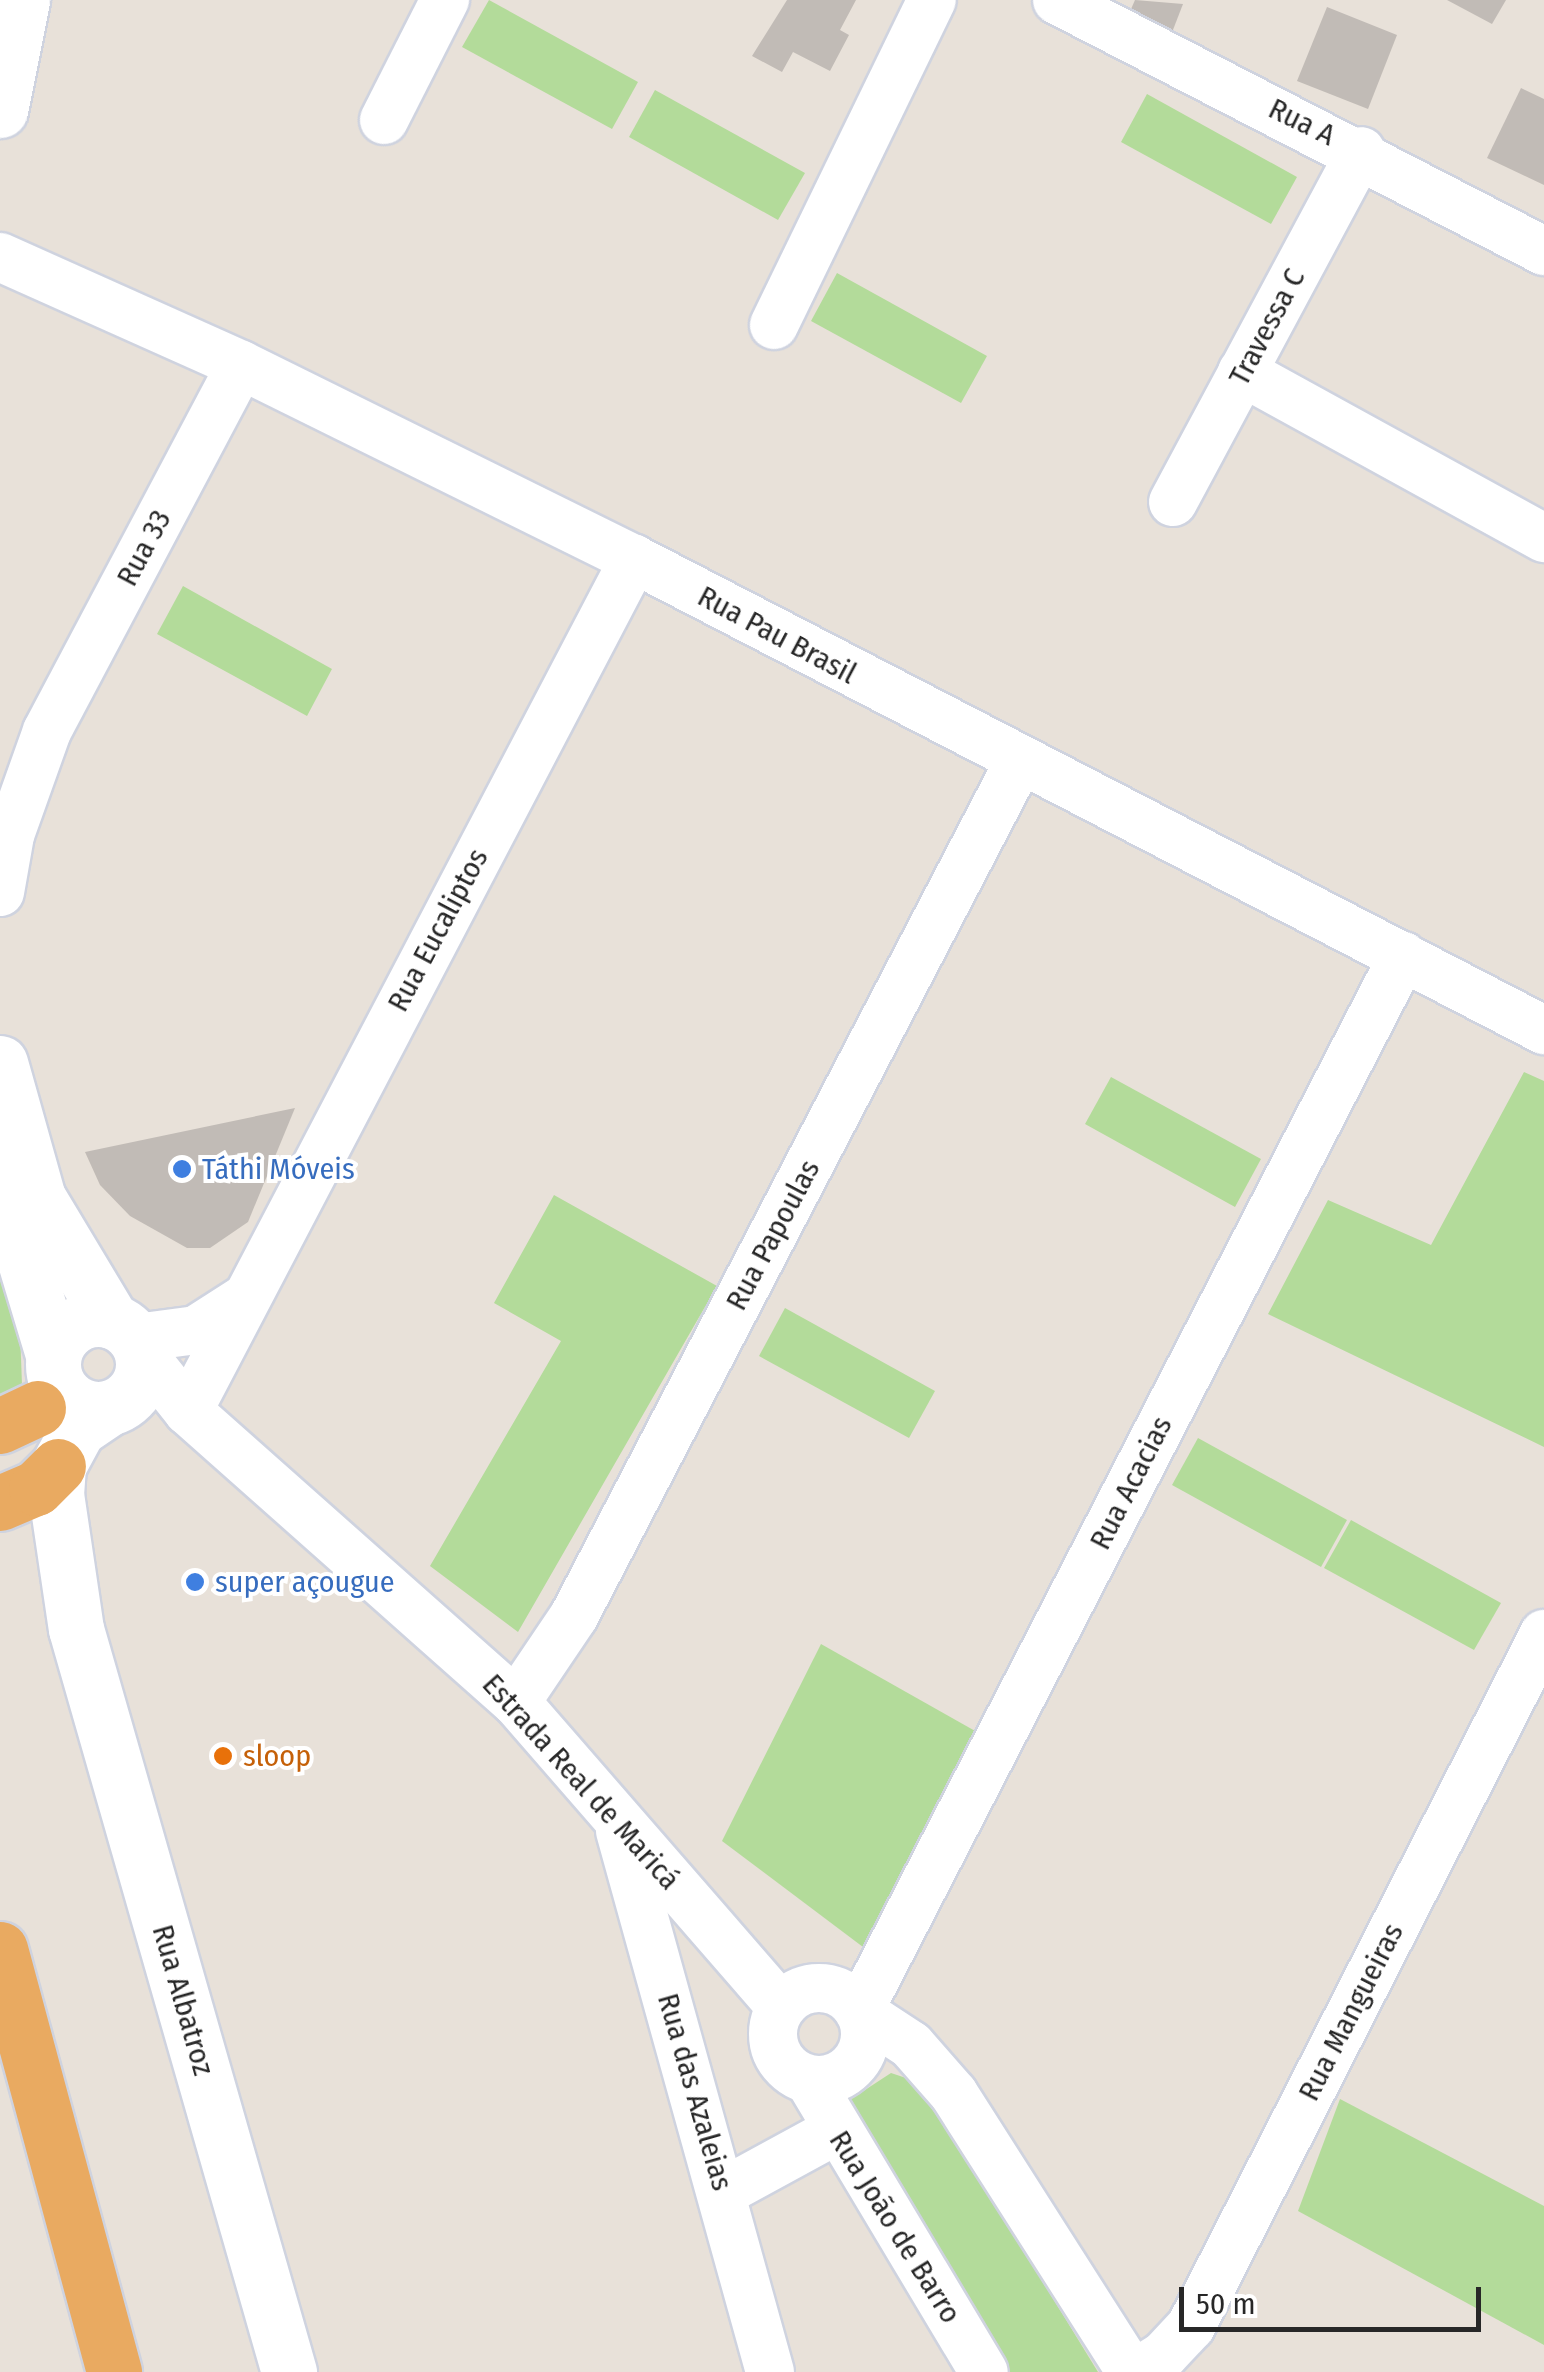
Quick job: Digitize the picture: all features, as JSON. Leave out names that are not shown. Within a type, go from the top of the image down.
[{"type":"highway","points":[[0,1949],[114,2372]]},
{"type":"main road","points":[[0,110],[22,0]]},
{"type":"main road","name":"Estrada Real de Maricá","points":[[0,1063],[38,1198],[130,1337]]},
{"type":"main road","points":[[0,1178],[36,1391]]},
{"type":"main road","points":[[26,1488],[78,1429],[116,1406],[140,1380],[130,1337],[79,1322],[64,1332],[36,1391]]},
{"type":"main road","points":[[36,1391],[77,1405],[116,1406]]},
{"type":"main road","name":"Rua Albatroz","points":[[36,1391],[21,1464],[40,1569],[76,1628],[290,2372]]},
{"type":"street","points":[[384,120],[446,0]]},
{"type":"street","points":[[774,325],[932,0]]},
{"type":"street","name":"Rua A","points":[[1057,0],[1362,152],[1544,251]]},
{"type":"street","name":"Travessa C","points":[[1173,502],[1362,152]]},
{"type":"street","name":"Rua Pau Brasil","points":[[0,257],[241,365],[634,559],[1019,762],[1544,1030]]},
{"type":"street","name":"Rua 33","points":[[0,892],[10,836],[47,731],[241,365]]},
{"type":"street","points":[[1242,372],[1544,538]]},
{"type":"street","name":"Rua Eucaliptos","points":[[188,1412],[242,1300],[634,559]]},
{"type":"street","points":[[0,753],[22,748],[47,731]]},
{"type":"street","name":"Rua Papoulas","points":[[516,1702],[574,1616],[1019,762]]},
{"type":"street","name":"Rua Acacias","points":[[859,2011],[1403,956]]},
{"type":"street","name":"Rua Eucaliptos","points":[[130,1337],[196,1330],[242,1300]]},
{"type":"street","name":"Estrada Real de Maricá","points":[[130,1337],[188,1412],[516,1702],[781,2008]]},
{"type":"street","points":[[116,1406],[188,1412]]},
{"type":"street","name":"Rua Mangueiras","points":[[1134,2372],[1191,2326],[1544,1634]]},
{"type":"street","name":"Rua das Azaleias","points":[[615,1814],[770,2372]]},
{"type":"street","points":[[859,2011],[865,2040],[852,2067],[824,2081],[795,2075],[776,2052],[774,2021],[781,2008],[805,1989],[821,1988],[849,1999],[859,2011],[910,2046],[954,2094],[1134,2372]]},
{"type":"street","name":"Rua João de Barro","points":[[809,2080],[835,2131],[984,2372]]},
{"type":"street","points":[[723,2192],[835,2131]]},
{"type":"green space","points":[[489,0],[638,82],[612,129],[462,47]]},
{"type":"green space","points":[[655,90],[805,173],[778,220],[629,137]]},
{"type":"green space","points":[[1147,94],[1297,177],[1271,224],[1121,142]]},
{"type":"green space","points":[[837,273],[987,356],[961,403],[811,321]]},
{"type":"green space","points":[[183,586],[332,669],[307,716],[157,634]]},
{"type":"green space","points":[[1524,1072],[1544,1081],[1544,1447],[1268,1314],[1328,1200],[1431,1245]]},
{"type":"green space","points":[[1111,1077],[1261,1159],[1235,1207],[1085,1124]]},
{"type":"green space","points":[[554,1195],[717,1286],[518,1632],[430,1566],[561,1341],[494,1303]]},
{"type":"green space","points":[[0,1263],[20,1331],[22,1385],[0,1399]]},
{"type":"green space","points":[[785,1308],[935,1391],[909,1438],[759,1356]]},
{"type":"green space","points":[[1198,1438],[1347,1520],[1321,1567],[1172,1485]]},
{"type":"green space","points":[[1351,1520],[1501,1603],[1474,1650],[1324,1568]]},
{"type":"green space","points":[[821,1644],[984,1736],[863,1947],[722,1841]]},
{"type":"green space","points":[[891,2073],[921,2083],[1098,2372],[1010,2372],[845,2103]]},
{"type":"green space","points":[[1340,2099],[1544,2206],[1544,2345],[1298,2211]]},
{"type":"building","points":[[787,0],[856,0],[840,30],[849,35],[830,71],[793,52],[782,72],[752,56]]},
{"type":"building","points":[[1135,0],[1183,4],[1171,35],[1128,16]]},
{"type":"building","points":[[1447,0],[1506,0],[1492,24]]},
{"type":"building","points":[[1327,7],[1397,35],[1368,109],[1297,81]]},
{"type":"building","points":[[1521,88],[1544,99],[1544,185],[1487,158]]},
{"type":"building","name":"Táthi Móveis","points":[[295,1108],[248,1222],[210,1248],[187,1248],[130,1216],[100,1185],[85,1152]]},
{"type":"place","name":"Táthi Móveis","points":[[182,1169]]},
{"type":"place","name":"super açougue","points":[[195,1582]]},
{"type":"place","name":"sloop","points":[[223,1756]]}]
